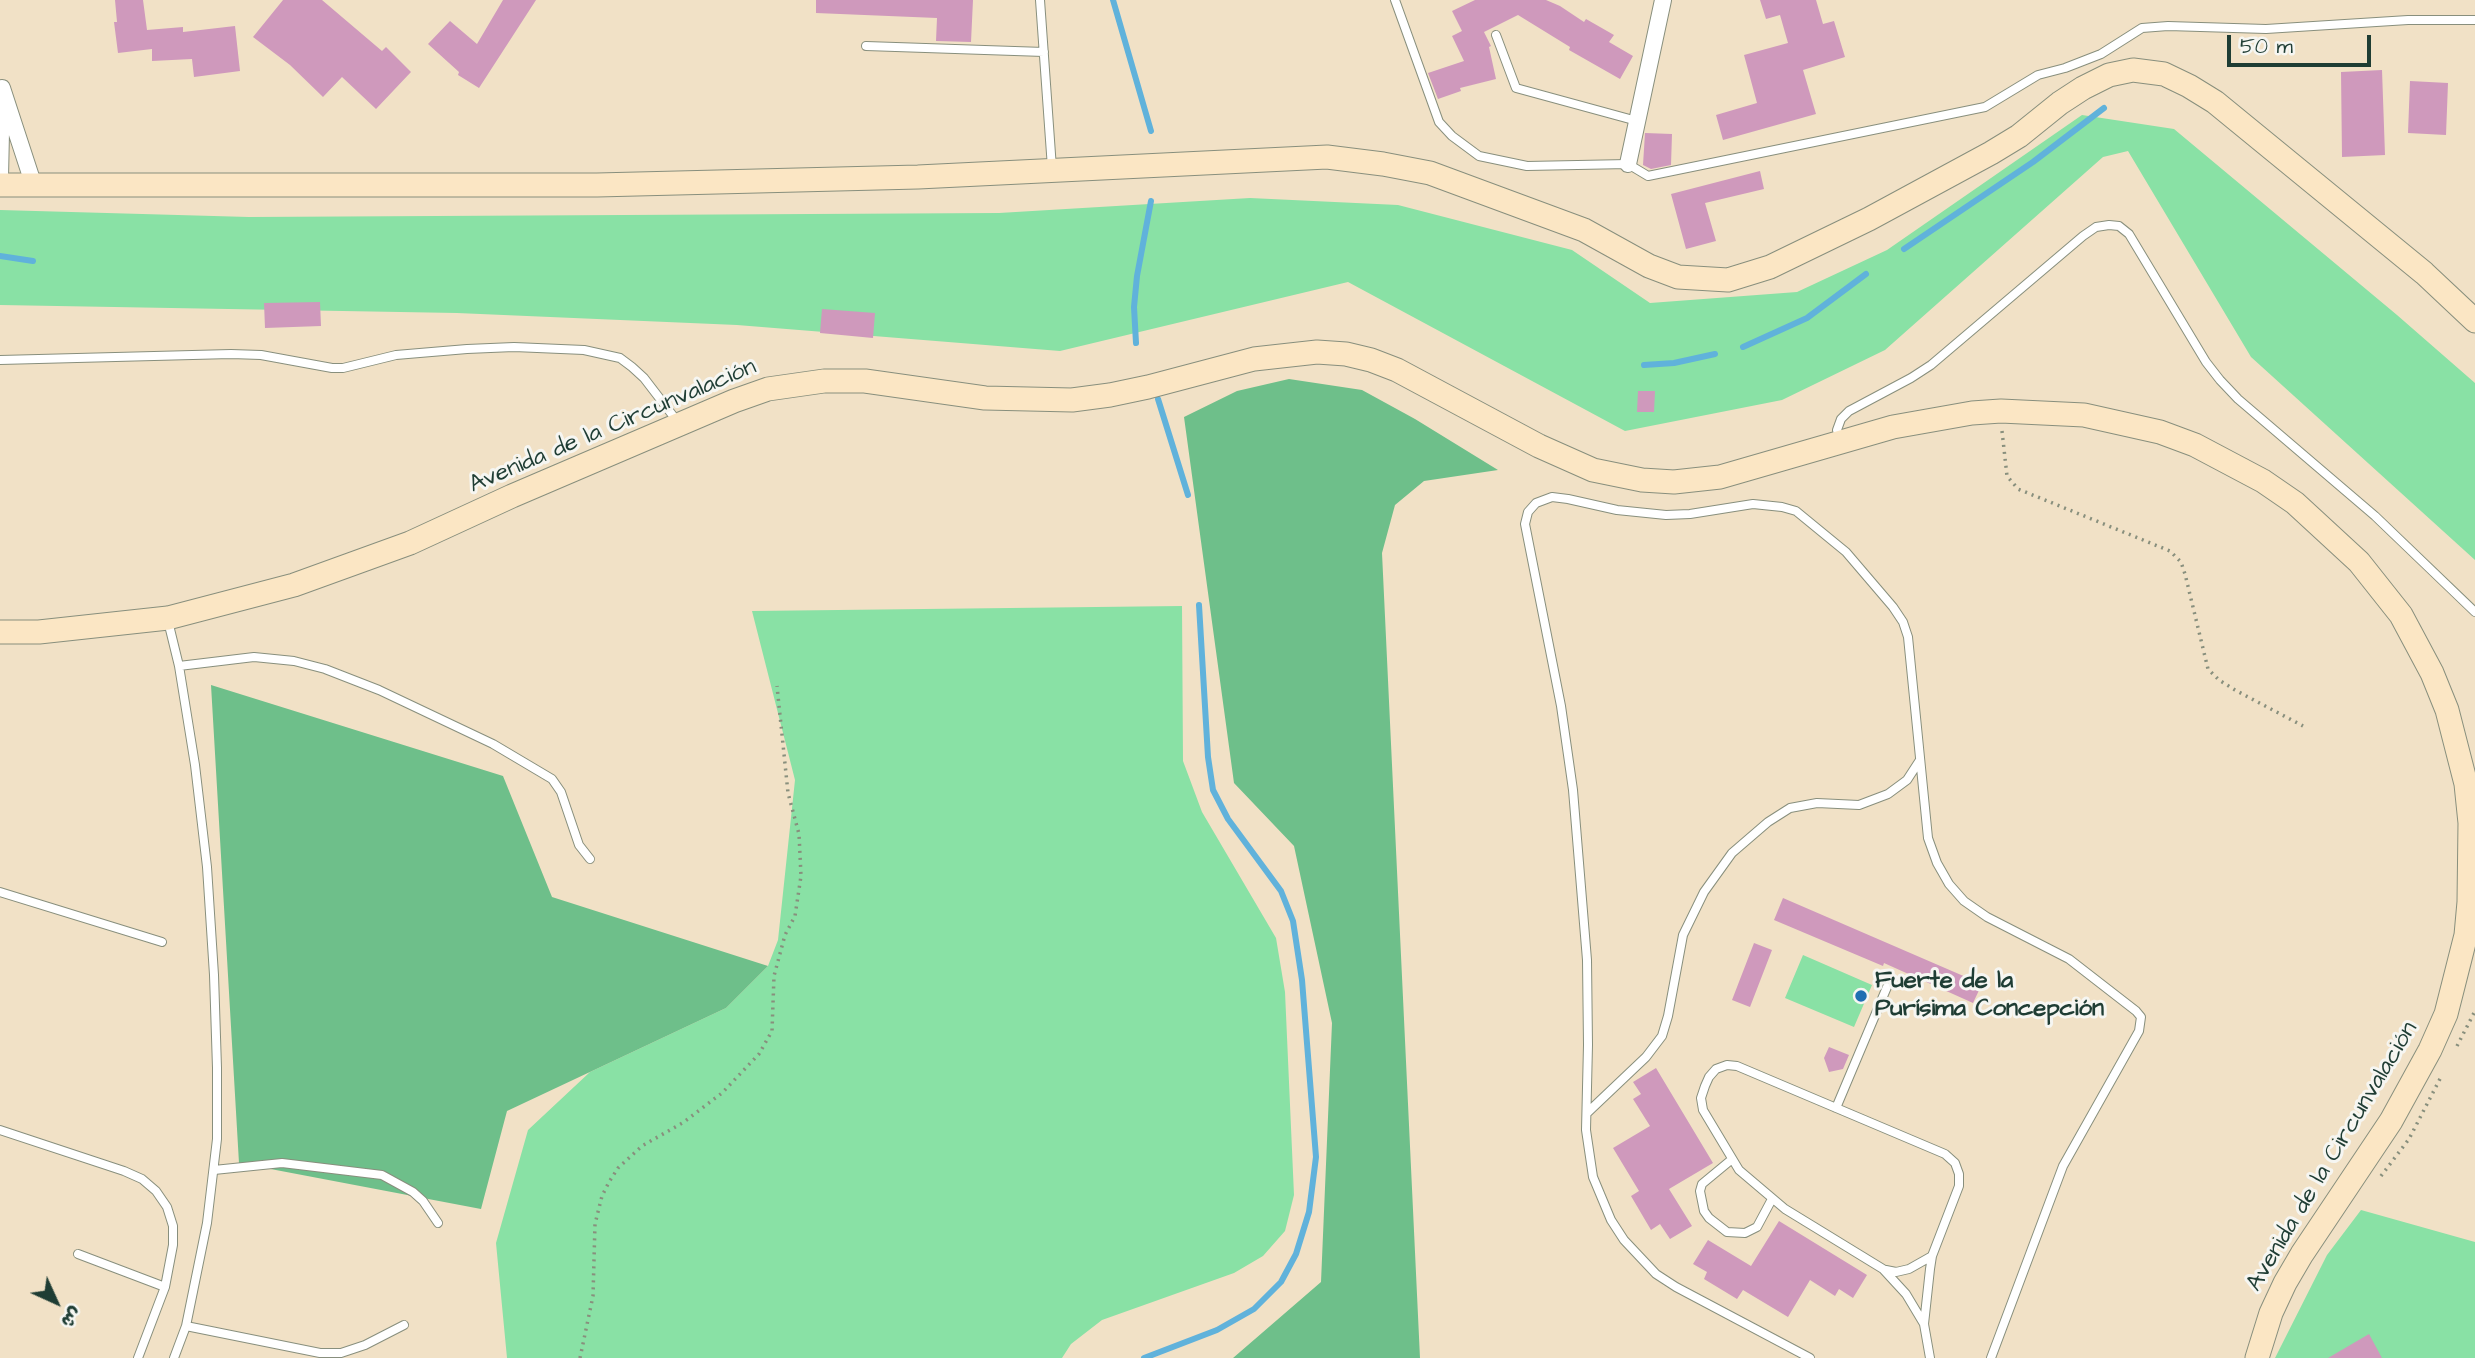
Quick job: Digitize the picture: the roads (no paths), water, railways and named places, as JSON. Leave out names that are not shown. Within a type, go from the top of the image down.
[{"type":"main road","points":[[0,185],[597,186],[918,177],[1327,157],[1430,173],[1584,230],[1649,266],[1678,277],[1728,280],[1770,267],[1869,219],[2019,136],[2082,88],[2109,75],[2133,70],[2164,74],[2215,102],[2424,273],[2475,321]]},
{"type":"main road","name":"Avenida de la Circunvalación","points":[[0,632],[39,632],[168,618],[256,596],[371,558],[679,423],[768,389],[824,381],[865,381],[985,398],[1072,400],[1148,387],[1254,359],[1317,352],[1346,354],[1397,370],[1539,446],[1593,470],[1614,476],[1674,482],[1720,477],[1840,441],[1941,417],[2001,411],[2084,415],[2160,432],[2230,462],[2295,503],[2359,562],[2401,615],[2432,673],[2459,749],[2466,784],[2470,823],[2466,935],[2445,1014],[2430,1050],[2391,1121],[2285,1283],[2271,1313],[2257,1358]]},
{"type":"street","points":[[1628,164],[1662,0]]},
{"type":"street","points":[[0,177],[1,83]]},
{"type":"street","points":[[1,83],[34,186]]},
{"type":"lane","points":[[1040,0],[1052,171]]},
{"type":"lane","points":[[1395,0],[1439,122],[1452,136],[1479,156],[1527,166],[1628,164],[1648,176],[1984,107],[2038,75],[2101,54],[2142,28],[2168,26],[2266,29],[2408,20],[2475,20]]},
{"type":"lane","points":[[1496,35],[1516,88],[1637,121]]},
{"type":"lane","points":[[866,46],[1044,52]]},
{"type":"lane","points":[[1840,441],[1837,430],[1841,419],[1849,411],[1931,365],[2096,227],[2119,226],[2129,234],[2206,362],[2220,380],[2238,399],[2375,516],[2475,612]]},
{"type":"lane","points":[[0,360],[231,354],[261,355],[343,368],[396,355],[467,349],[514,347],[584,350],[620,358],[632,367],[644,377],[679,423]]},
{"type":"lane","points":[[1810,1358],[1676,1287],[1639,1258],[1611,1220],[1600,1199],[1588,1153],[1587,960],[1573,790],[1561,706],[1526,540],[1525,524],[1528,512],[1536,503],[1552,497],[1617,510],[1666,515],[1753,504],[1782,507],[1797,511],[1846,552],[1903,622],[1908,637],[1928,838],[1937,863],[1964,901],[1987,917],[2069,959],[2136,1011],[2142,1023],[2063,1166],[1991,1358]]},
{"type":"lane","points":[[168,618],[179,666],[195,765],[207,867],[215,975],[217,1068],[214,1170],[207,1223],[186,1326],[174,1358]]},
{"type":"lane","points":[[179,666],[254,657],[294,661],[325,669],[391,696],[493,744],[552,779],[561,792],[579,845],[590,859]]},
{"type":"lane","points":[[1587,1113],[1646,1057],[1662,1036],[1683,935],[1704,892],[1732,853],[1768,822],[1790,808],[1816,803],[1859,805],[1881,798],[1906,780],[1920,760]]},
{"type":"lane","points":[[0,892],[162,942]]},
{"type":"lane","points":[[1836,1108],[1887,987]]},
{"type":"lane","points":[[1924,1324],[1906,1294],[1883,1269],[1772,1199],[1739,1170],[1703,1110],[1701,1098],[1709,1077],[1716,1069],[1727,1065],[1737,1066],[1945,1154],[1955,1163],[1959,1185],[1932,1256],[1924,1324],[1930,1358]]},
{"type":"lane","points":[[0,1130],[142,1179],[156,1191],[167,1207],[173,1226],[173,1245],[165,1287],[138,1358]]},
{"type":"lane","points":[[1731,1160],[1702,1185],[1700,1191],[1704,1211],[1709,1218],[1727,1232],[1745,1233],[1757,1227],[1772,1199]]},
{"type":"lane","points":[[214,1170],[282,1163],[382,1175],[413,1192],[423,1201],[438,1223]]},
{"type":"lane","points":[[78,1254],[165,1287]]},
{"type":"lane","points":[[1883,1269],[1896,1272],[1909,1269],[1932,1256]]},
{"type":"lane","points":[[186,1326],[320,1353],[341,1353],[365,1345],[404,1325]]},
{"type":"waterway","points":[[1113,0],[1151,131]]},
{"type":"waterway","points":[[1904,249],[2033,162],[2104,108]]},
{"type":"waterway","points":[[1136,343],[1134,307],[1137,276],[1151,201]]},
{"type":"waterway","points":[[0,256],[33,261]]},
{"type":"waterway","points":[[1743,347],[1807,318],[1866,274]]},
{"type":"waterway","points":[[1644,365],[1674,363],[1715,354]]},
{"type":"waterway","points":[[1158,399],[1188,495]]},
{"type":"waterway","points":[[1144,1358],[1217,1330],[1254,1309],[1281,1282],[1296,1254],[1309,1212],[1316,1157],[1302,980],[1293,921],[1281,891],[1228,819],[1213,790],[1208,757],[1199,605]]},
{"type":"place","name":"Fuerte de la Purísima Concepción","points":[[1861,996]]}]
